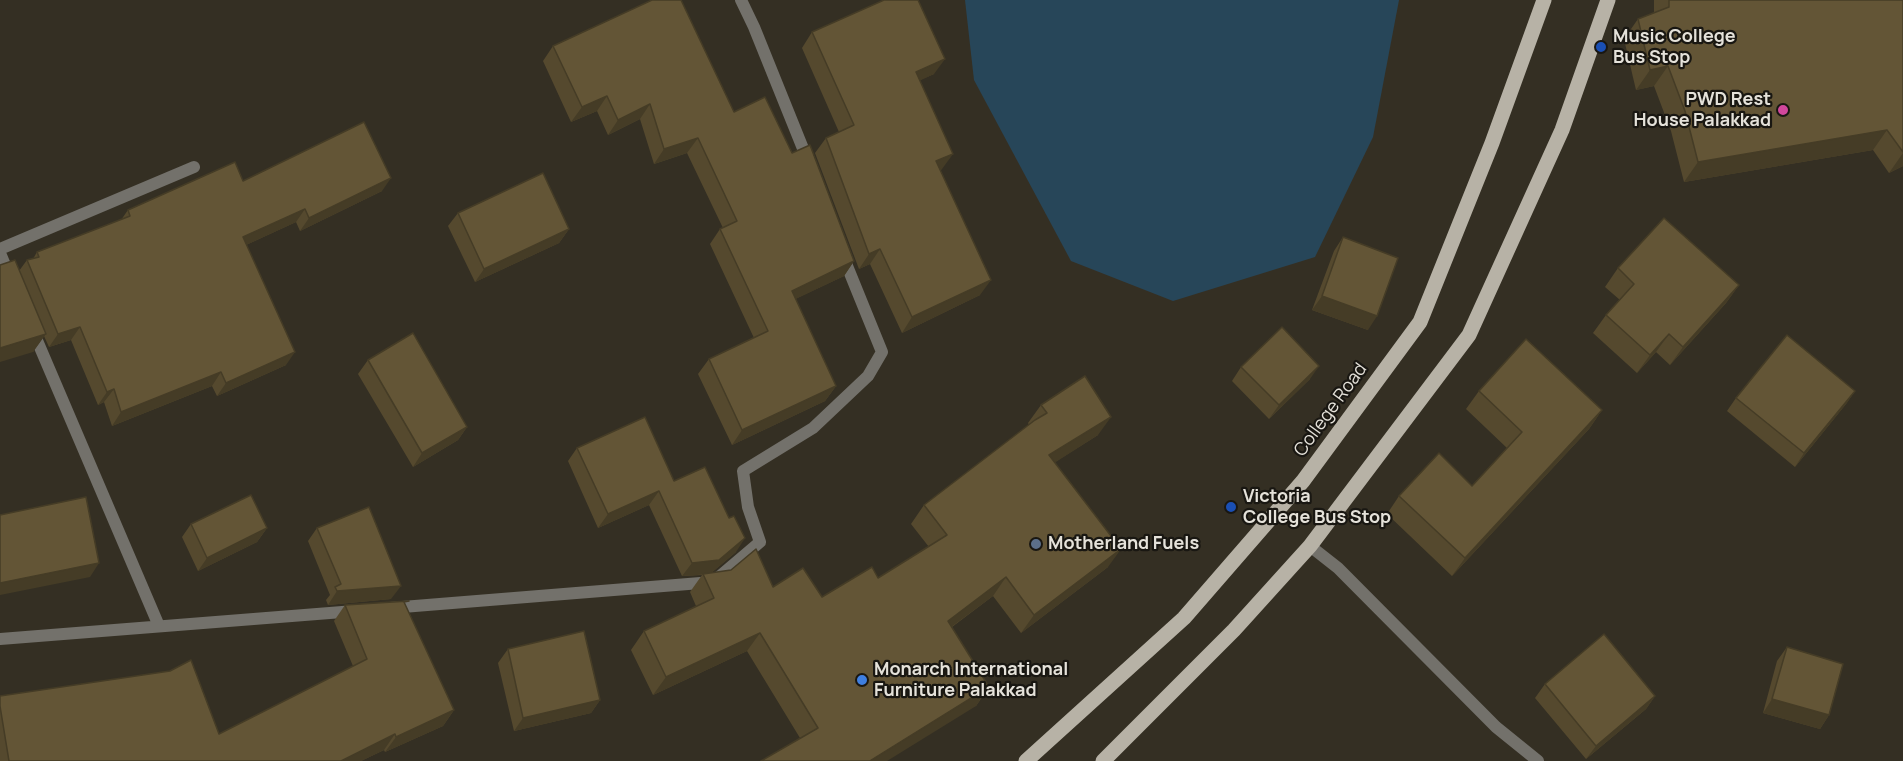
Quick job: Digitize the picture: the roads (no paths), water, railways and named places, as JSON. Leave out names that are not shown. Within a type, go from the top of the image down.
[{"type":"main road","name":"College Road","points":[[1026,761],[1184,618],[1303,481],[1420,322],[1492,143],[1544,0]]},
{"type":"main road","points":[[1103,761],[1234,630],[1310,546],[1469,335],[1562,130],[1608,0]]},
{"type":"street","points":[[741,0],[810,168]]},
{"type":"street","points":[[14,286],[0,251],[194,167]]},
{"type":"street","points":[[0,639],[713,582],[760,542],[748,507],[743,471],[813,428],[868,376],[882,352],[839,246]]},
{"type":"street","points":[[28,319],[159,626]]},
{"type":"street","points":[[1310,546],[1338,568],[1496,727],[1538,761]]},
{"type":"water","points":[[965,0],[1399,0],[1373,137],[1315,257],[1173,301],[1071,261],[974,80]]},
{"type":"place","name":"Music College Bus Stop","points":[[1601,47]]},
{"type":"place","name":"PWD Rest House Palakkad","points":[[1783,110]]},
{"type":"place","name":"Victoria College Bus Stop","points":[[1231,507]]},
{"type":"place","name":"Motherland Fuels","points":[[1036,544]]},
{"type":"place","name":"Monarch International Furniture Palakkad","points":[[862,680]]}]
